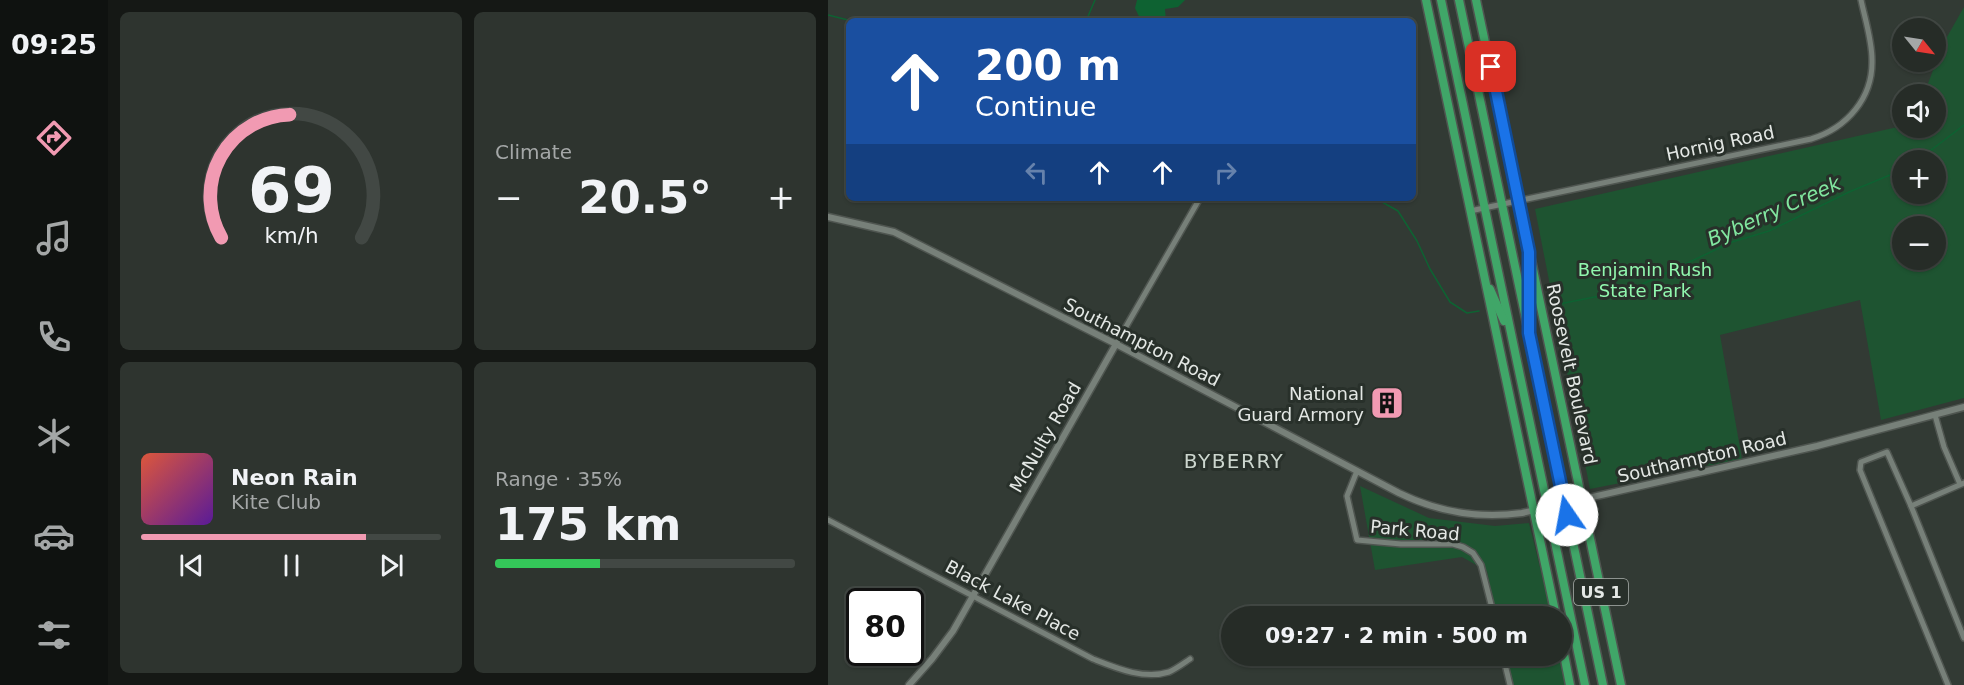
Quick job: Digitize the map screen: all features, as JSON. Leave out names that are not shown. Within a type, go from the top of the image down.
[{"type":"highway","name":"US 1","points":[[1426,0],[1554,606]]},
{"type":"highway","name":"US 1","points":[[1441,0],[1585,685]]},
{"type":"highway","name":"Roosevelt Boulevard","points":[[1459,0],[1603,685]]},
{"type":"highway","name":"Roosevelt Boulevard","points":[[1476,0],[1621,685]]},
{"type":"highway","points":[[1529,252],[1529,333]]},
{"type":"highway","points":[[1484,275],[1512,337]]},
{"type":"highway","points":[[1566,666],[1570,685]]},
{"type":"street","name":"Hornig Road","points":[[1470,211],[1811,139],[1832,131],[1858,107],[1871,76],[1871,50],[1861,0]]},
{"type":"street","name":"McNulty Road","points":[[909,685],[952,631],[1198,201]]},
{"type":"street","name":"Southampton Road","points":[[828,217],[894,232],[1116,344],[1409,498],[1450,512],[1493,516],[1533,511],[1826,444],[1964,407]]},
{"type":"street","points":[[1911,506],[1962,483],[1944,447],[1935,415]]},
{"type":"street","points":[[1948,685],[1860,470],[1861,462],[1887,452],[1964,638]]},
{"type":"street","name":"Park Road","points":[[1357,471],[1347,496],[1357,540],[1401,544],[1453,544],[1463,547],[1473,553],[1481,565],[1491,606]]},
{"type":"street","name":"Black Lake Place","points":[[828,520],[1093,659],[1120,669],[1146,674],[1170,671],[1190,660]]},
{"type":"street","points":[[1505,666],[1510,685]]},
{"type":"green space","name":"Benjamin Rush State Park","points":[[1964,7],[1964,398],[1881,420],[1860,300],[1720,335],[1742,459],[1590,489],[1535,209],[1892,128],[1892,138],[1946,138],[1946,84],[1928,84],[1932,72],[1946,72],[1946,39]]},
{"type":"green space","points":[[1360,486],[1429,518],[1495,526],[1529,523],[1550,606],[1494,606],[1487,571],[1462,557],[1375,570]]},
{"type":"green space","points":[[1505,666],[1563,666],[1568,685],[1509,685]]},
{"type":"shaded area","points":[[1137,0],[1185,0],[1178,7],[1165,9],[1166,18],[1140,18],[1135,8]]},
{"type":"waterway","points":[[1087,18],[1095,0]]},
{"type":"waterway","name":"Byberry Creek","points":[[828,15],[846,20]]},
{"type":"waterway","name":"Byberry Creek","points":[[1931,150],[1964,125]]},
{"type":"waterway","name":"Byberry Creek","points":[[1554,305],[1630,290],[1732,242],[1769,231],[1849,192],[1892,174]]},
{"type":"waterway","name":"Byberry Creek","points":[[1380,201],[1398,211],[1450,302],[1467,313],[1479,311]]},
{"type":"place","name":"National Guard Armory","points":[[1387,403]]},
{"type":"district","name":"BYBERRY","points":[[1234,461]]},
{"type":"route","points":[[1491,67],[1529,252],[1529,333],[1567,515]]}]
